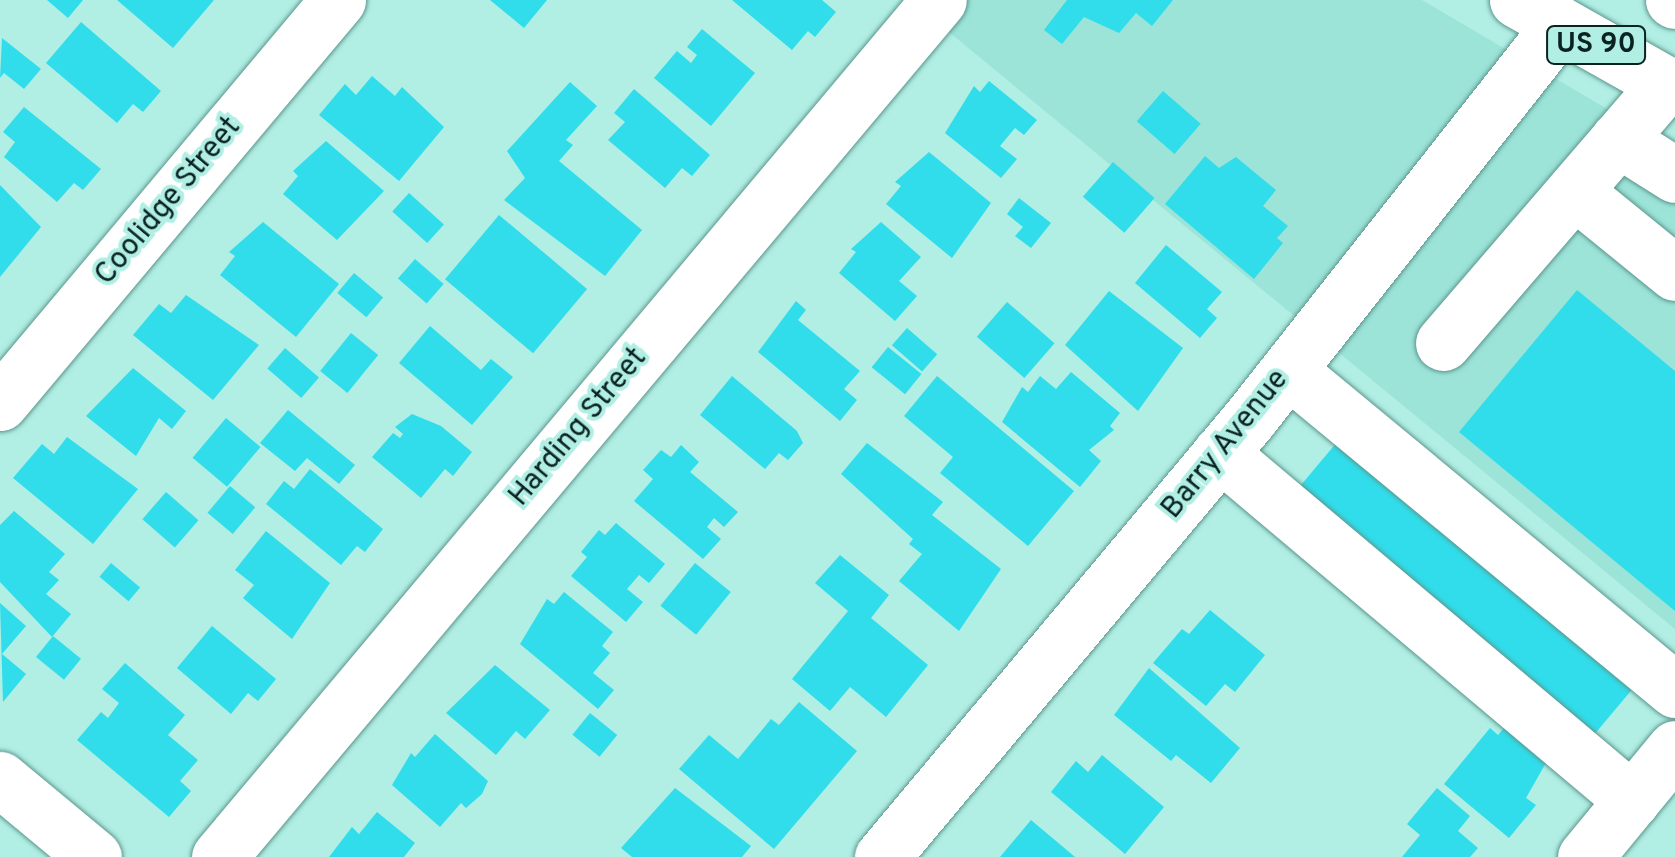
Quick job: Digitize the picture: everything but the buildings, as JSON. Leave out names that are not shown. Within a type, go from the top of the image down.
[{"type":"street","name":"Coolidge Street","points":[[0,402],[338,0]]},
{"type":"street","name":"Harding Street","points":[[219,857],[939,0]]},
{"type":"street","name":"US 90","points":[[1557,6],[1670,86]]},
{"type":"street","name":"Barry Avenue","points":[[882,857],[1288,370],[1557,6]]},
{"type":"street","points":[[1443,343],[1618,139],[1670,86]]},
{"type":"street","points":[[1618,139],[1675,175]]},
{"type":"street","points":[[1574,191],[1675,273]]},
{"type":"street","points":[[1288,370],[1675,690]]},
{"type":"street","points":[[1220,454],[1632,800]]},
{"type":"street","points":[[1585,857],[1675,748]]},
{"type":"street","points":[[0,779],[94,857]]},
{"type":"shaded area","points":[[910,0],[1422,0],[1675,149],[1675,629]]}]
